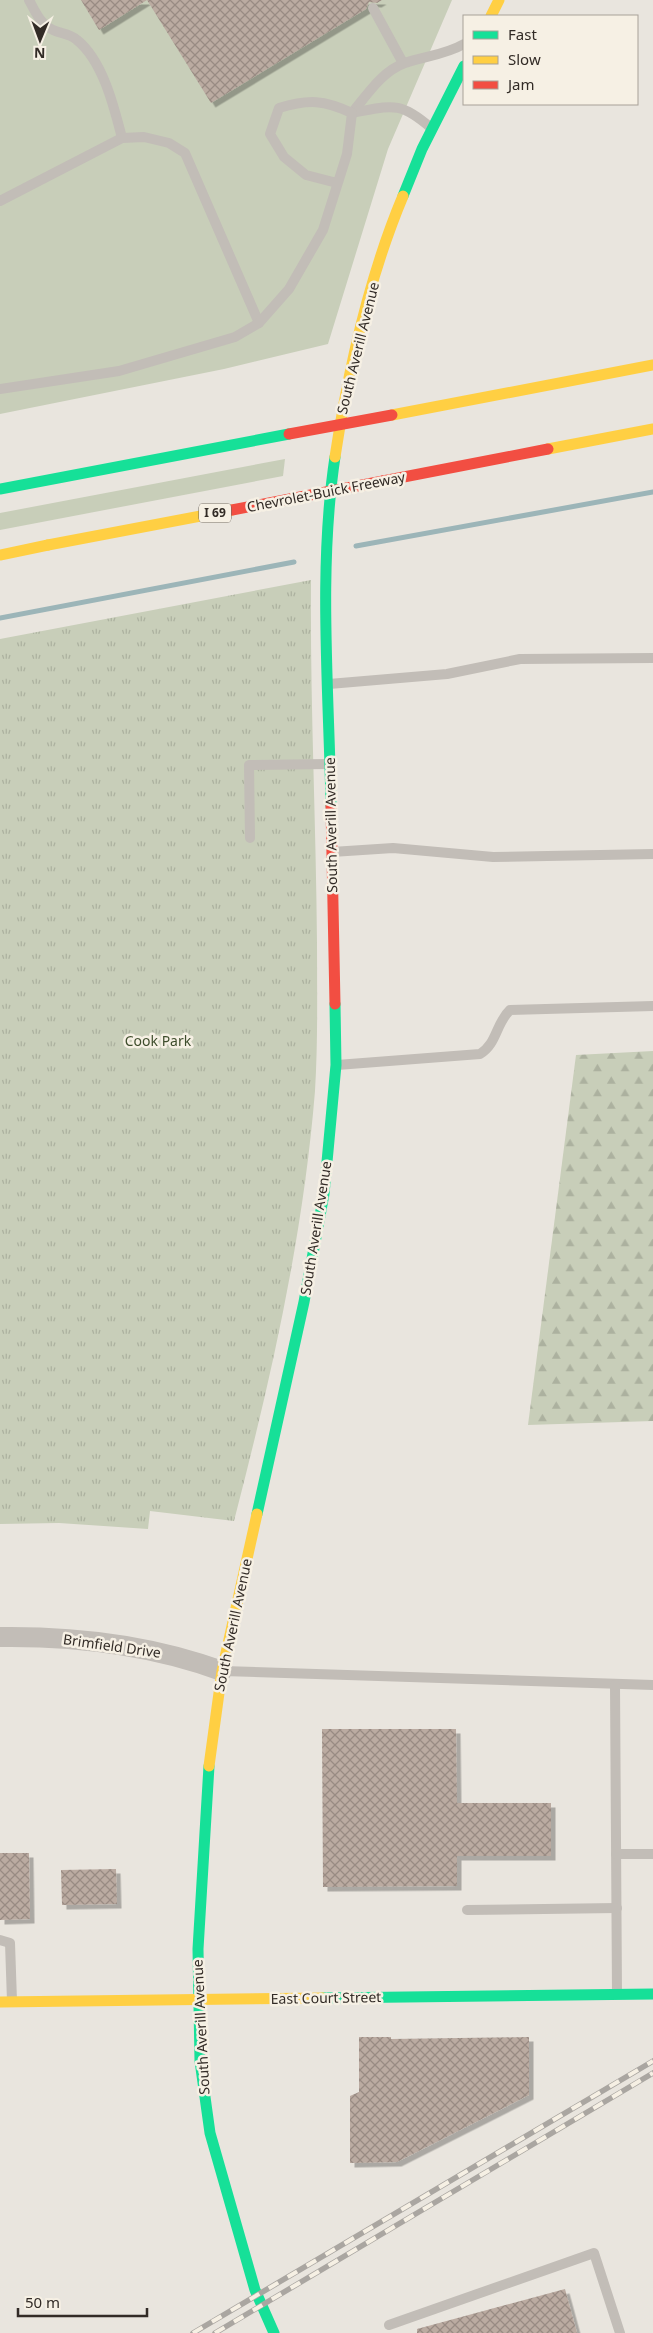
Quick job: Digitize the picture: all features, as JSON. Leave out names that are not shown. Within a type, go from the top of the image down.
[{"type":"main road","points":[[492,15],[500,0]]},
{"type":"main road","name":"South Averill Avenue","points":[[274,2333],[256,2290],[210,2132],[200,2061],[198,1948],[208,1774],[222,1671],[306,1292],[324,1194],[336,1065],[328,684],[328,532],[335,454],[345,389],[391,226],[432,129],[463,68]]},
{"type":"main road","points":[[0,489],[653,364]]},
{"type":"main road","name":"Chevrolet-Buick Freeway","points":[[0,555],[653,428]]},
{"type":"main road","points":[[38,469],[202,450]]},
{"type":"main road","name":"East Court Street","points":[[0,2002],[653,1994]]},
{"type":"street","name":"Brimfield Drive","points":[[0,1637],[36,1637],[147,1649],[188,1659],[222,1671]]},
{"type":"lane","points":[[29,0],[41,21],[53,30],[66,32],[79,41],[93,60],[108,90],[122,138]]},
{"type":"lane","points":[[374,8],[403,63]]},
{"type":"lane","points":[[0,388],[119,371],[235,337],[259,323],[289,289],[323,230],[347,154],[352,114],[383,76],[403,63],[439,56],[463,44]]},
{"type":"lane","points":[[337,183],[306,175],[284,157],[270,134],[279,108],[303,101],[332,104],[352,114],[398,107],[416,115],[432,129]]},
{"type":"lane","points":[[0,201],[122,138],[148,138],[169,143],[185,153],[259,323]]},
{"type":"lane","points":[[328,684],[447,674],[520,659],[653,658]]},
{"type":"lane","points":[[250,838],[250,765],[329,764]]},
{"type":"lane","points":[[331,852],[392,848],[493,857],[653,854]]},
{"type":"lane","points":[[336,1065],[480,1054],[490,1048],[503,1016],[510,1010],[653,1006]]},
{"type":"lane","points":[[222,1671],[653,1684]]},
{"type":"lane","points":[[615,1684],[617,1994]]},
{"type":"lane","points":[[616,1854],[653,1854]]},
{"type":"lane","points":[[467,1910],[616,1908]]},
{"type":"lane","points":[[0,1940],[10,1943],[12,2002]]},
{"type":"lane","points":[[389,2325],[594,2253],[620,2333]]},
{"type":"green space","points":[[0,0],[452,0],[388,149],[328,344],[224,369],[0,414]]},
{"type":"green space","points":[[285,459],[283,476],[0,530],[0,513]]},
{"type":"green space","name":"Cook Park","points":[[311,580],[311,671],[317,943],[315,1091],[310,1146],[284,1308],[261,1414],[234,1521],[150,1511],[148,1529],[59,1523],[0,1524],[0,639]]},
{"type":"green space","points":[[653,1051],[653,1421],[528,1425],[576,1055]]},
{"type":"building","points":[[81,0],[147,0],[99,30]]},
{"type":"building","points":[[147,0],[382,0],[377,3],[369,2],[366,9],[211,103]]},
{"type":"building","points":[[322,1729],[456,1729],[457,1803],[551,1803],[551,1856],[457,1856],[457,1886],[323,1887]]},
{"type":"building","points":[[0,1853],[29,1853],[30,1919],[0,1920]]},
{"type":"building","points":[[116,1869],[117,1904],[62,1905],[61,1870]]},
{"type":"building","points":[[359,2037],[391,2037],[391,2039],[529,2037],[529,2095],[397,2162],[350,2163],[350,2096],[359,2092]]},
{"type":"building","points":[[565,2289],[577,2333],[417,2333],[417,2329]]},
{"type":"waterway","points":[[356,546],[653,492]]},
{"type":"waterway","points":[[0,618],[294,562]]},
{"type":"railway","points":[[193,2333],[653,2061]]},
{"type":"railway","points":[[215,2333],[653,2073]]},
{"type":"traffic: fast","points":[[403,196],[422,149],[463,68]]},
{"type":"traffic: fast","points":[[0,489],[289,434]]},
{"type":"traffic: fast","points":[[331,806],[326,587],[327,543],[335,457]]},
{"type":"traffic: fast","points":[[257,1514],[304,1302],[324,1194],[336,1065],[335,1004]]},
{"type":"traffic: fast","points":[[209,1766],[198,1949],[200,2061],[210,2133],[255,2290],[274,2333]]},
{"type":"traffic: fast","points":[[323,1998],[653,1994]]},
{"type":"traffic: slow","points":[[492,15],[499,0]]},
{"type":"traffic: slow","points":[[335,457],[346,391],[361,325],[380,259],[403,196]]},
{"type":"traffic: slow","points":[[392,415],[653,365]]},
{"type":"traffic: slow","points":[[548,449],[653,429]]},
{"type":"traffic: slow","points":[[48,545],[232,510]]},
{"type":"traffic: slow","points":[[0,555],[48,545]]},
{"type":"traffic: slow","points":[[209,1766],[222,1671],[257,1514]]},
{"type":"traffic: slow","points":[[0,2002],[323,1998]]},
{"type":"traffic: jam","points":[[289,434],[392,415]]},
{"type":"traffic: jam","points":[[383,481],[548,449]]},
{"type":"traffic: jam","points":[[232,510],[383,481]]},
{"type":"traffic: jam","points":[[331,806],[335,1004]]}]
